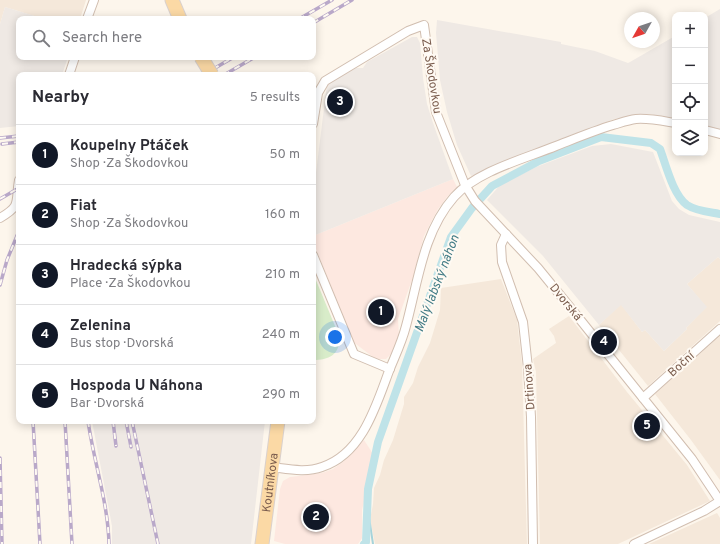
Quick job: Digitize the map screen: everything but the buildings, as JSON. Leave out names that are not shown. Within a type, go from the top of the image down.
[{"type":"main road","points":[[172,0],[179,16]]},
{"type":"main road","points":[[203,60],[210,72]]},
{"type":"main road","name":"Koutníkova","points":[[262,544],[278,424]]},
{"type":"street","points":[[88,16],[94,0]]},
{"type":"street","name":"Za Škodovkou","points":[[316,105],[318,93],[325,81],[408,31],[424,25],[436,112],[465,186]]},
{"type":"street","points":[[70,72],[74,60]]},
{"type":"street","points":[[271,467],[294,470],[312,470],[328,465],[338,459],[353,446],[372,416],[390,369],[402,343],[427,242],[440,215],[465,186],[489,172],[590,132],[636,119],[672,123]]},
{"type":"street","points":[[708,131],[720,134]]},
{"type":"street","name":"Dvorská","points":[[465,186],[475,202],[538,268],[692,459],[720,501]]},
{"type":"street","points":[[0,218],[14,208],[16,202]]},
{"type":"street","name":"Drtinova","points":[[506,234],[501,245],[502,262],[523,322],[528,368],[531,417],[533,544]]},
{"type":"street","points":[[316,262],[354,354],[390,369]]},
{"type":"street","name":"Boční","points":[[643,398],[720,329]]},
{"type":"street","points":[[634,544],[704,511],[720,501]]},
{"type":"shaded area","points":[[0,0],[86,0],[81,16],[34,16],[5,7],[0,24]]},
{"type":"shaded area","points":[[5,7],[35,16],[16,16],[16,60],[67,60],[63,72],[16,72],[16,126],[0,128],[0,24]]},
{"type":"shaded area","points":[[720,9],[720,130],[708,127],[708,16]]},
{"type":"shaded area","points":[[437,20],[561,42],[561,44],[595,51],[628,63],[654,48],[660,48],[660,45],[672,38],[672,119],[650,114],[614,119],[471,176],[457,145],[447,112],[440,80],[436,33]]},
{"type":"shaded area","points":[[412,37],[417,37],[420,43],[427,104],[453,179],[316,235],[316,173],[327,84],[356,68],[363,68],[367,62]]},
{"type":"shaded area","points":[[611,144],[653,152],[672,201],[679,209],[689,215],[720,222],[720,259],[718,257],[687,284],[707,307],[664,351],[645,330],[642,332],[621,305],[599,325],[543,256],[487,200],[500,185],[536,167],[592,146]]},
{"type":"shaded area","points":[[453,179],[457,187],[438,209],[424,236],[413,277],[398,319],[399,336],[391,354],[386,359],[378,359],[373,357],[352,341],[316,249],[316,235]]},
{"type":"shaded area","points":[[718,257],[720,259],[720,321],[648,386],[599,325],[621,304],[642,332],[645,330],[664,351],[687,329],[686,328],[706,307],[687,284]]},
{"type":"shaded area","points":[[501,279],[517,320],[522,364],[527,544],[375,544],[370,520],[374,488],[393,440],[404,404],[404,397],[413,383],[418,367],[430,343],[440,310],[441,288]]},
{"type":"shaded area","points":[[569,316],[627,392],[687,465],[710,501],[618,544],[540,544],[536,372],[533,359],[556,343],[554,336],[549,329]]},
{"type":"shaded area","points":[[720,336],[720,480],[655,394]]},
{"type":"shaded area","points":[[93,424],[265,424],[251,544],[112,544],[112,526]]},
{"type":"shaded area","points":[[364,440],[375,457],[362,510],[362,538],[358,544],[285,544],[274,541],[280,489],[283,481],[290,477],[322,473],[333,469],[343,462]]},
{"type":"shaded area","points":[[717,513],[720,518],[720,544],[649,544]]},
{"type":"green space","points":[[316,280],[340,338],[338,349],[328,358],[316,360]]},
{"type":"waterway","name":"Malý labský náhon","points":[[364,544],[366,542],[368,489],[378,442],[451,237],[472,208],[492,186],[539,161],[601,137],[651,143],[660,149],[670,179],[682,200],[687,205],[695,209],[720,214]]},
{"type":"waterway","name":"Malý labský náhon","points":[[367,504],[373,544]]},
{"type":"railway","points":[[304,16],[332,0]]},
{"type":"railway","points":[[316,21],[352,0]]},
{"type":"railway","points":[[208,72],[229,60]]},
{"type":"railway","points":[[229,72],[250,60]]},
{"type":"railway","points":[[0,138],[16,136]]},
{"type":"railway","points":[[2,144],[16,142]]},
{"type":"railway","points":[[0,199],[16,190]]},
{"type":"railway","points":[[0,285],[7,260],[16,238]]},
{"type":"railway","points":[[33,424],[40,544]]},
{"type":"railway","points":[[65,424],[72,544]]},
{"type":"railway","points":[[89,424],[106,513],[109,544]]},
{"type":"railway","points":[[113,424],[116,446]]},
{"type":"railway","points":[[127,424],[131,447]]},
{"type":"railway","points":[[133,424],[158,544]]},
{"type":"railway","points":[[0,458],[2,544]]},
{"type":"place","name":"Hradecká sýpka","points":[[340,102]]},
{"type":"place","name":"Koupelny Ptáček","points":[[381,312]]},
{"type":"place","name":"Zelenina","points":[[604,342]]},
{"type":"place","name":"Hospoda U Náhona","points":[[647,426]]},
{"type":"place","name":"Fiat","points":[[316,517]]}]
